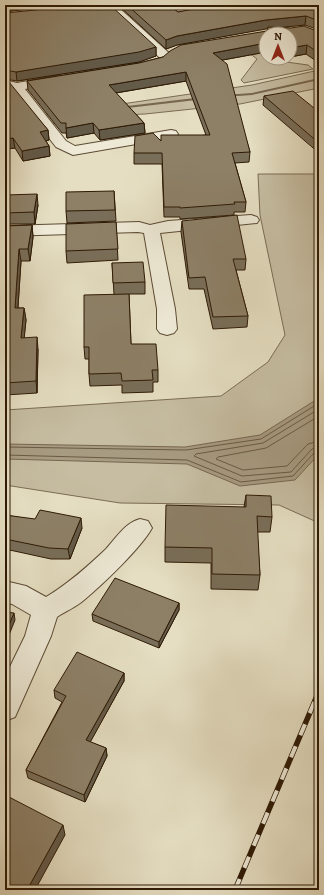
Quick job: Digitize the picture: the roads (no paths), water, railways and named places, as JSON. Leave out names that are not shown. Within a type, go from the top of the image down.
[{"type":"street","points":[[105,5],[113,8],[165,56]]},
{"type":"street","points":[[152,63],[159,62],[165,56],[177,50]]},
{"type":"street","points":[[11,86],[71,78]]},
{"type":"street","points":[[11,86],[61,144],[73,151],[171,134]]},
{"type":"street","points":[[5,231],[139,228],[150,230],[168,226],[251,220]]},
{"type":"street","points":[[150,230],[153,234],[168,329]]},
{"type":"street","points":[[5,708],[38,636],[46,610],[74,592],[114,556],[140,528]]},
{"type":"street","points":[[5,592],[17,594],[46,610]]},
{"type":"water","points":[[319,398],[319,454],[295,480],[240,486],[187,464],[5,459],[5,444],[185,447],[260,435]]},
{"type":"waterway","points":[[224,96],[252,94],[319,79]]},
{"type":"waterway","points":[[119,108],[203,98]]},
{"type":"railway","points":[[235,890],[319,691]]}]
